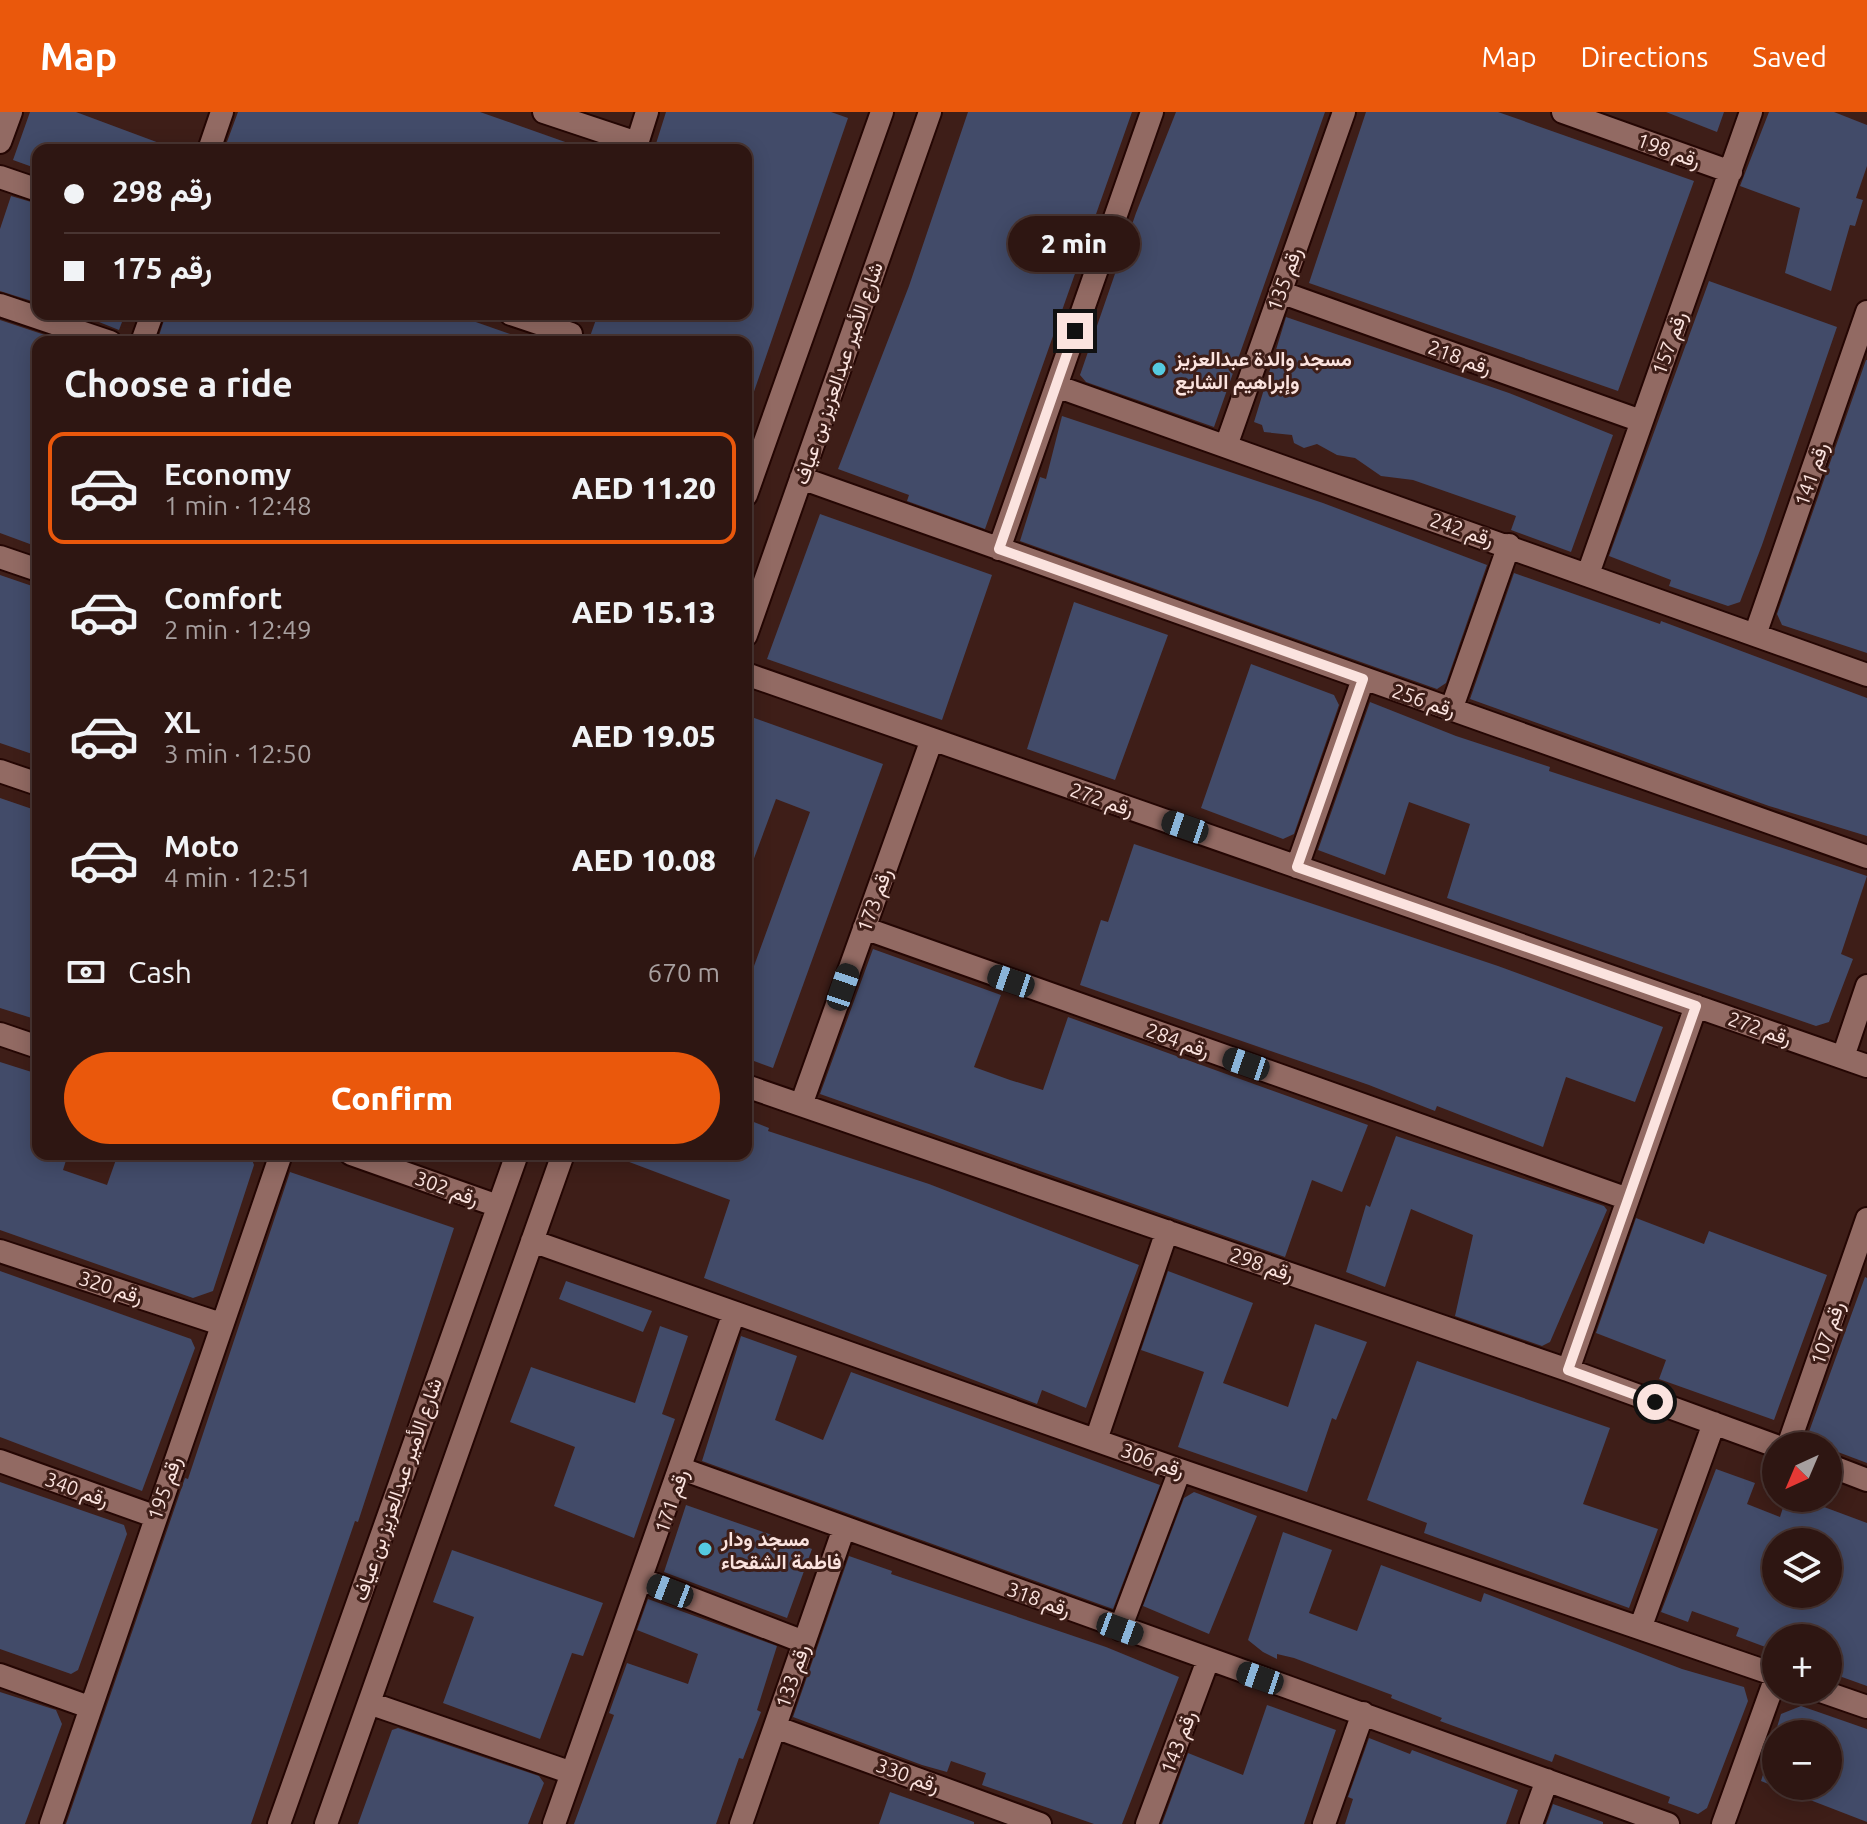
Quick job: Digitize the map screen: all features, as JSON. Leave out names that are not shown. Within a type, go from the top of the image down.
[{"type":"street","points":[[0,140],[11,112]]},
{"type":"street","points":[[211,144],[222,112]]},
{"type":"street","points":[[544,112],[631,144]]},
{"type":"street","points":[[637,144],[647,112]]},
{"type":"street","points":[[752,478],[882,112]]},
{"type":"street","name":"شارع الأمير عبدالعزيز بن عياف","points":[[752,618],[930,112]]},
{"type":"street","points":[[999,549],[1152,112]]},
{"type":"street","name":"رقم 135","points":[[1226,446],[1344,112]]},
{"type":"street","name":"رقم 198","points":[[1563,112],[1731,172]]},
{"type":"street","name":"رقم 157","points":[[1588,574],[1751,112]]},
{"type":"street","points":[[0,177],[32,188]]},
{"type":"street","name":"رقم 218","points":[[1280,292],[1641,421]]},
{"type":"street","points":[[0,305],[32,316]]},
{"type":"street","name":"رقم 141","points":[[1755,635],[1867,312]]},
{"type":"street","points":[[45,320],[92,336]]},
{"type":"street","points":[[534,320],[573,330]]},
{"type":"street","name":"رقم 242","points":[[1056,386],[1867,675]]},
{"type":"street","name":"رقم 256","points":[[801,478],[1867,857]]},
{"type":"street","points":[[1451,710],[1509,545]]},
{"type":"street","points":[[0,557],[32,568]]},
{"type":"street","name":"رقم 272","points":[[752,676],[1867,1066]]},
{"type":"street","points":[[1297,867],[1363,679]]},
{"type":"street","name":"رقم 173","points":[[801,1105],[932,739]]},
{"type":"street","points":[[0,771],[32,782]]},
{"type":"street","name":"رقم 284","points":[[864,928],[1628,1199]]},
{"type":"street","points":[[1843,1057],[1867,986]]},
{"type":"street","points":[[1568,1370],[1696,1006]]},
{"type":"street","points":[[0,1034],[32,1045]]},
{"type":"street","name":"رقم 298","points":[[752,1088],[1568,1370],[1762,1441]]},
{"type":"street","name":"رقم 195","points":[[51,1824],[154,1516],[279,1160]]},
{"type":"street","name":"رقم 302","points":[[368,1160],[498,1206]]},
{"type":"street","name":"شارع الأمير عبدالعزيز بن عياف","points":[[279,1824],[515,1160]]},
{"type":"street","points":[[326,1824],[561,1160]]},
{"type":"street","name":"رقم 107","points":[[1794,1432],[1857,1278],[1867,1219]]},
{"type":"street","points":[[1096,1440],[1167,1231]]},
{"type":"street","name":"رقم 306","points":[[532,1241],[1180,1470],[1641,1626],[1762,1671]]},
{"type":"street","name":"رقم 320","points":[[0,1251],[221,1324]]},
{"type":"street","name":"رقم 171","points":[[554,1824],[643,1580],[734,1313]]},
{"type":"street","points":[[1641,1626],[1714,1423]]},
{"type":"street","name":"رقم 340","points":[[0,1461],[154,1516]]},
{"type":"street","name":"رقم 318","points":[[682,1469],[1668,1824]]},
{"type":"street","points":[[1120,1629],[1180,1470]]},
{"type":"street","points":[[1842,1470],[1867,1480]]},
{"type":"street","name":"رقم 133","points":[[741,1824],[844,1528]]},
{"type":"street","points":[[643,1580],[804,1642]]},
{"type":"street","name":"رقم 143","points":[[1147,1824],[1208,1660]]},
{"type":"street","points":[[0,1675],[89,1707]]},
{"type":"street","points":[[1842,1698],[1867,1707]]},
{"type":"street","points":[[369,1703],[572,1773]]},
{"type":"street","points":[[1723,1824],[1766,1704]]},
{"type":"street","points":[[1324,1824],[1363,1713]]},
{"type":"street","name":"رقم 330","points":[[775,1727],[1040,1824]]},
{"type":"street","points":[[1531,1824],[1547,1780]]},
{"type":"building","points":[[30,112],[76,112],[162,144],[32,144],[32,167],[13,160]]},
{"type":"building","points":[[238,112],[480,112],[571,144],[226,144]]},
{"type":"building","points":[[666,112],[831,112],[848,118],[752,397],[752,336],[590,336],[596,320],[752,320],[752,144],[656,144]]},
{"type":"building","points":[[968,112],[1132,112],[985,529],[907,501],[909,495],[838,469],[909,286]]},
{"type":"building","points":[[1176,112],[1325,112],[1214,427],[1086,382],[1080,375],[1136,213]]},
{"type":"building","points":[[1366,112],[1498,112],[1694,181],[1618,391],[1309,283]]},
{"type":"building","points":[[1666,112],[1724,112],[1717,132]]},
{"type":"building","points":[[1769,112],[1834,112],[1867,125],[1867,166],[1856,198],[1863,200],[1855,226],[1850,225],[1831,291],[1785,273],[1800,208],[1740,186]]},
{"type":"building","points":[[11,196],[32,202],[32,301],[0,291],[0,229]]},
{"type":"building","points":[[1709,281],[1837,327],[1740,602],[1728,606],[1669,586],[1671,580],[1609,556]]},
{"type":"building","points":[[1286,317],[1509,393],[1613,435],[1571,552],[1511,530],[1516,516],[1413,480],[1381,476],[1355,458],[1337,455],[1317,444],[1304,448],[1294,443],[1292,435],[1264,432],[1262,425],[1254,422]]},
{"type":"building","points":[[0,320],[48,336],[32,336],[32,545],[0,533]]},
{"type":"building","points":[[94,320],[123,320],[119,330]]},
{"type":"building","points":[[164,320],[470,320],[516,336],[159,336]]},
{"type":"building","points":[[1866,360],[1867,653],[1782,625],[1777,614]]},
{"type":"building","points":[[1062,416],[1323,503],[1487,565],[1446,683],[1437,689],[1020,541],[1040,477],[1046,479]]},
{"type":"building","points":[[820,514],[992,575],[942,720],[767,659]]},
{"type":"building","points":[[1514,573],[1660,624],[1661,621],[1867,698],[1867,836],[1769,806],[1470,699]]},
{"type":"building","points":[[0,575],[32,586],[32,754],[0,743]]},
{"type":"building","points":[[1074,602],[1168,635],[1115,780],[1027,749]]},
{"type":"building","points":[[1251,664],[1334,695],[1339,705],[1294,834],[1283,839],[1201,808]]},
{"type":"building","points":[[1370,702],[1456,736],[1550,767],[1549,771],[1867,876],[1841,954],[1853,959],[1829,1022],[1816,1026],[1447,898],[1470,824],[1409,802],[1385,875],[1318,850]]},
{"type":"building","points":[[752,717],[883,764],[773,1068],[752,1060],[752,972],[810,812],[776,799],[752,864]]},
{"type":"building","points":[[0,798],[32,809],[32,1018],[0,1008]]},
{"type":"building","points":[[1134,844],[1498,966],[1663,1027],[1635,1102],[1566,1077],[1543,1147],[1437,1106],[1435,1111],[1369,1085],[1080,985],[1101,920],[1108,922]]},
{"type":"building","points":[[873,949],[1001,995],[974,1067],[1010,1080],[1043,1090],[1068,1017],[1368,1125],[1342,1192],[1312,1180],[1285,1257],[820,1094]]},
{"type":"building","points":[[0,1062],[32,1072],[32,1160],[66,1160],[63,1170],[107,1185],[116,1160],[252,1160],[254,1165],[213,1291],[193,1298],[0,1230]]},
{"type":"building","points":[[752,1121],[769,1128],[768,1131],[929,1184],[1139,1265],[1086,1408],[1042,1390],[1037,1404],[704,1278],[730,1200],[624,1160],[752,1160]]},
{"type":"building","points":[[1396,1136],[1604,1206],[1607,1210],[1550,1342],[1542,1346],[1455,1316],[1473,1235],[1411,1209],[1385,1287],[1346,1272],[1366,1205],[1370,1207]]},
{"type":"building","points":[[290,1172],[454,1228],[358,1522],[355,1521],[251,1824],[66,1824],[185,1478],[188,1479]]},
{"type":"building","points":[[1636,1218],[1704,1244],[1709,1231],[1827,1275],[1774,1420],[1659,1379],[1666,1360],[1596,1333]]},
{"type":"building","points":[[0,1271],[191,1339],[195,1348],[142,1491],[0,1437]]},
{"type":"building","points":[[1168,1271],[1253,1303],[1223,1383],[1288,1407],[1315,1324],[1367,1342],[1336,1420],[1332,1418],[1307,1492],[1178,1447],[1204,1372],[1141,1350]]},
{"type":"building","points":[[1865,1277],[1867,1463],[1842,1454],[1842,1432],[1809,1432]]},
{"type":"building","points":[[566,1281],[652,1311],[643,1332],[559,1299]]},
{"type":"building","points":[[660,1326],[688,1336],[662,1414],[675,1419],[634,1538],[554,1506],[575,1447],[510,1422],[531,1367],[635,1403]]},
{"type":"building","points":[[741,1336],[797,1356],[775,1420],[823,1440],[851,1372],[1160,1485],[1113,1609],[702,1461]]},
{"type":"building","points":[[1417,1361],[1610,1428],[1583,1504],[1658,1529],[1629,1608],[1424,1533],[1427,1523],[1367,1500]]},
{"type":"building","points":[[1716,1469],[1755,1483],[1747,1504],[1762,1512],[1780,1517],[1782,1512],[1838,1512],[1867,1523],[1867,1686],[1842,1677],[1842,1624],[1762,1624],[1762,1646],[1736,1636],[1739,1628],[1692,1611],[1688,1622],[1661,1612]]},
{"type":"building","points":[[0,1482],[124,1525],[127,1534],[78,1670],[71,1674],[0,1649]]},
{"type":"building","points":[[1194,1492],[1257,1516],[1209,1634],[1143,1606],[1184,1498]]},
{"type":"building","points":[[686,1505],[812,1549],[787,1618],[664,1572]]},
{"type":"building","points":[[1283,1532],[1332,1550],[1309,1613],[1357,1631],[1381,1565],[1481,1602],[1484,1593],[1682,1669],[1744,1687],[1748,1701],[1707,1808],[1698,1814],[1668,1803],[1670,1797],[1555,1754],[1552,1762],[1440,1721],[1442,1718],[1391,1698],[1392,1695],[1294,1658],[1277,1654],[1277,1659],[1263,1652],[1248,1640]]},
{"type":"building","points":[[452,1550],[603,1603],[583,1656],[572,1653],[540,1739],[443,1703],[474,1617],[433,1602]]},
{"type":"building","points":[[849,1556],[892,1571],[891,1574],[1106,1647],[1179,1677],[1122,1824],[1094,1824],[982,1785],[986,1773],[951,1761],[947,1772],[922,1765],[793,1717]]},
{"type":"building","points":[[648,1599],[777,1646],[757,1710],[761,1712],[743,1759],[739,1758],[716,1824],[574,1824],[614,1715],[609,1713],[627,1663],[688,1684],[698,1654],[637,1630]]},
{"type":"building","points":[[0,1692],[56,1710],[62,1724],[25,1824],[0,1824]]},
{"type":"building","points":[[1267,1705],[1336,1730],[1304,1824],[1162,1824],[1188,1753],[1243,1775]]},
{"type":"building","points":[[1801,1706],[1841,1720],[1779,1720],[1781,1714]]},
{"type":"building","points":[[1842,1720],[1867,1729],[1867,1822],[1810,1800],[1842,1800]]},
{"type":"building","points":[[398,1728],[539,1776],[544,1783],[528,1824],[358,1824],[392,1730]]},
{"type":"building","points":[[1369,1738],[1410,1754],[1412,1750],[1518,1790],[1506,1824],[1345,1824],[1353,1799],[1348,1797]]},
{"type":"building","points":[[890,1792],[974,1822],[974,1824],[879,1824]]},
{"type":"building","points":[[1553,1804],[1603,1822],[1603,1824],[1546,1824]]},
{"type":"place","name":"مسجد والدة عبدالعزيز وإبراهيم الشايع","points":[[1159,369]]},
{"type":"place","name":"مسجد ودار فاطمة الشقحاء","points":[[705,1549]]},
{"type":"route","points":[[1075,331],[999,549],[1363,679],[1297,867],[1696,1006],[1568,1370],[1655,1402]]}]
